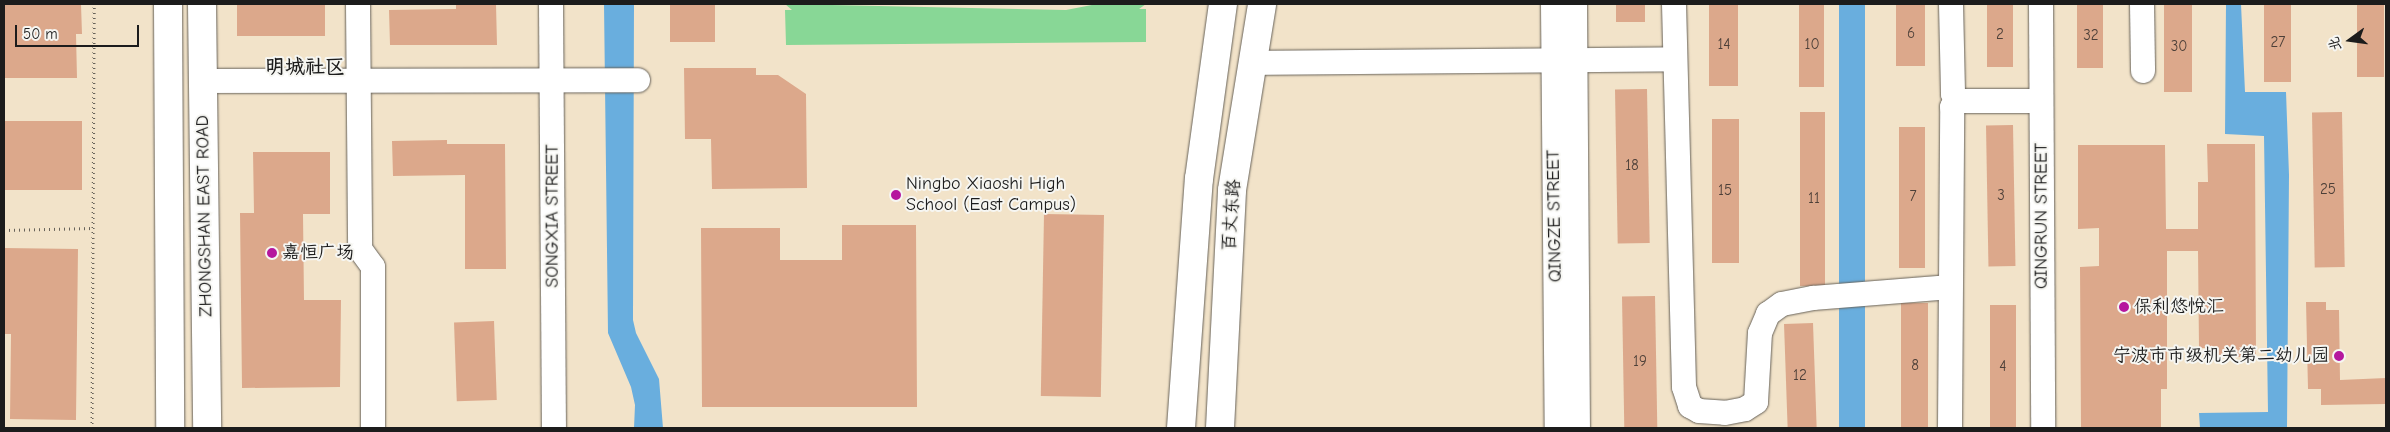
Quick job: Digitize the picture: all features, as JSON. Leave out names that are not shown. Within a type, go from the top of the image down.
[{"type":"main road","name":"ZHONGSHAN EAST ROAD","points":[[168,4],[170,428]]},
{"type":"main road","name":"ZHONGSHAN EAST ROAD","points":[[202,4],[207,428]]},
{"type":"main road","name":"百丈东路","points":[[1181,428],[1199,179],[1223,4]]},
{"type":"main road","name":"百丈东路","points":[[1220,428],[1232,190],[1262,4]]},
{"type":"street","points":[[358,4],[360,249],[373,268],[373,428]]},
{"type":"street","name":"SONGXIA STREET","points":[[551,4],[554,428]]},
{"type":"street","name":"QINGZE STREET","points":[[1553,4],[1564,59],[1578,428]]},
{"type":"street","name":"QINGZE STREET","points":[[1557,428],[1564,59],[1575,4]]},
{"type":"street","points":[[1674,4],[1684,387],[1690,406],[1699,411],[1725,413],[1745,409],[1756,402],[1760,333],[1768,314],[1782,304],[1813,298],[1951,287]]},
{"type":"street","points":[[1951,4],[1953,94],[1958,101]]},
{"type":"street","name":"QINGRUN STREET","points":[[2040,4],[2044,428]]},
{"type":"street","points":[[2142,4],[2143,71]]},
{"type":"street","points":[[1253,63],[1674,59]]},
{"type":"street","points":[[203,81],[638,80]]},
{"type":"street","points":[[1950,428],[1952,107],[1958,101],[2041,101]]},
{"type":"path","points":[[92,428],[94,4]]},
{"type":"path","points":[[4,230],[94,228]]},
{"type":"green space","points":[[785,4],[1066,10],[1097,4],[1146,4],[1139,9],[1146,9],[1146,42],[786,45],[785,10],[792,10]]},
{"type":"water","points":[[604,4],[634,4],[633,320],[636,333],[659,379],[663,428],[634,428],[635,405],[631,387],[608,333]]},
{"type":"water","points":[[1839,4],[1865,4],[1865,428],[1839,428]]},
{"type":"water","points":[[2226,4],[2241,4],[2245,92],[2286,92],[2289,175],[2287,428],[2200,428],[2199,413],[2268,412],[2264,136],[2225,134]]},
{"type":"building","points":[[4,4],[81,4],[82,34],[76,34],[77,78],[4,78]]},
{"type":"building","points":[[237,4],[325,4],[325,36],[237,36]]},
{"type":"building","points":[[456,4],[496,4],[497,45],[390,45],[389,10],[456,9]]},
{"type":"building","points":[[670,4],[715,4],[715,42],[670,42]]},
{"type":"building","points":[[1616,4],[1645,4],[1645,22],[1616,22]]},
{"type":"building","points":[[1709,4],[1738,4],[1738,86],[1709,86]]},
{"type":"building","points":[[1799,4],[1824,4],[1824,87],[1799,87]]},
{"type":"building","points":[[1896,4],[1925,4],[1925,66],[1896,66]]},
{"type":"building","points":[[1987,4],[2013,4],[2013,67],[1987,67]]},
{"type":"building","points":[[2077,4],[2103,4],[2103,68],[2077,68]]},
{"type":"building","points":[[2164,4],[2192,4],[2192,92],[2164,92]]},
{"type":"building","points":[[2264,4],[2291,4],[2291,82],[2264,82]]},
{"type":"building","points":[[2357,4],[2384,4],[2384,77],[2357,77]]},
{"type":"building","points":[[684,68],[756,68],[756,75],[778,75],[806,94],[807,188],[712,189],[711,139],[685,139]]},
{"type":"building","points":[[1647,89],[1650,243],[1618,244],[1615,90]]},
{"type":"building","points":[[1800,112],[1825,112],[1825,286],[1800,286]]},
{"type":"building","points":[[2342,112],[2345,267],[2315,267],[2312,113]]},
{"type":"building","points":[[1712,119],[1739,119],[1739,263],[1712,263]]},
{"type":"building","points":[[4,121],[82,121],[82,190],[4,190]]},
{"type":"building","points":[[1986,125],[2013,125],[2015,266],[1988,266]]},
{"type":"building","points":[[1899,127],[1925,127],[1925,268],[1899,268]]},
{"type":"building","points":[[447,140],[447,144],[505,144],[506,269],[465,269],[465,175],[393,176],[392,141]]},
{"type":"building","name":"保利悠悦汇","points":[[2207,144],[2255,144],[2256,357],[2210,357],[2210,348],[2199,348],[2198,251],[2167,251],[2167,389],[2161,389],[2161,428],[2081,428],[2080,267],[2099,266],[2099,228],[2078,229],[2078,145],[2165,145],[2166,229],[2198,229],[2198,182],[2208,182]]},
{"type":"building","name":"嘉恒广场","points":[[253,152],[330,152],[330,214],[303,214],[304,300],[341,300],[340,387],[242,388],[240,213],[254,213]]},
{"type":"building","points":[[1044,214],[1104,215],[1101,397],[1041,396]]},
{"type":"building","points":[[842,225],[916,225],[917,407],[702,407],[701,228],[780,228],[780,260],[842,260]]},
{"type":"building","points":[[4,248],[78,249],[76,420],[10,419],[11,334],[4,334]]},
{"type":"building","points":[[1655,296],[1657,428],[1624,428],[1622,297]]},
{"type":"building","points":[[2306,302],[2326,302],[2326,310],[2339,310],[2340,380],[2386,378],[2386,404],[2321,405],[2321,389],[2308,389]]},
{"type":"building","points":[[1901,303],[1928,303],[1928,428],[1901,428]]},
{"type":"building","points":[[1990,305],[2016,305],[2016,428],[1990,428]]},
{"type":"building","points":[[494,321],[497,400],[457,401],[454,322]]},
{"type":"building","points":[[1813,323],[1817,428],[1788,428],[1784,324]]},
{"type":"place","name":"Ningbo Xiaoshi High School (East Campus)","points":[[896,195]]},
{"type":"place","name":"嘉恒广场","points":[[272,253]]},
{"type":"place","name":"保利悠悦汇","points":[[2124,307]]},
{"type":"place","name":"宁波市市级机关第二幼儿园","points":[[2339,356]]},
{"type":"district","name":"明城社区","points":[[305,66]]}]
